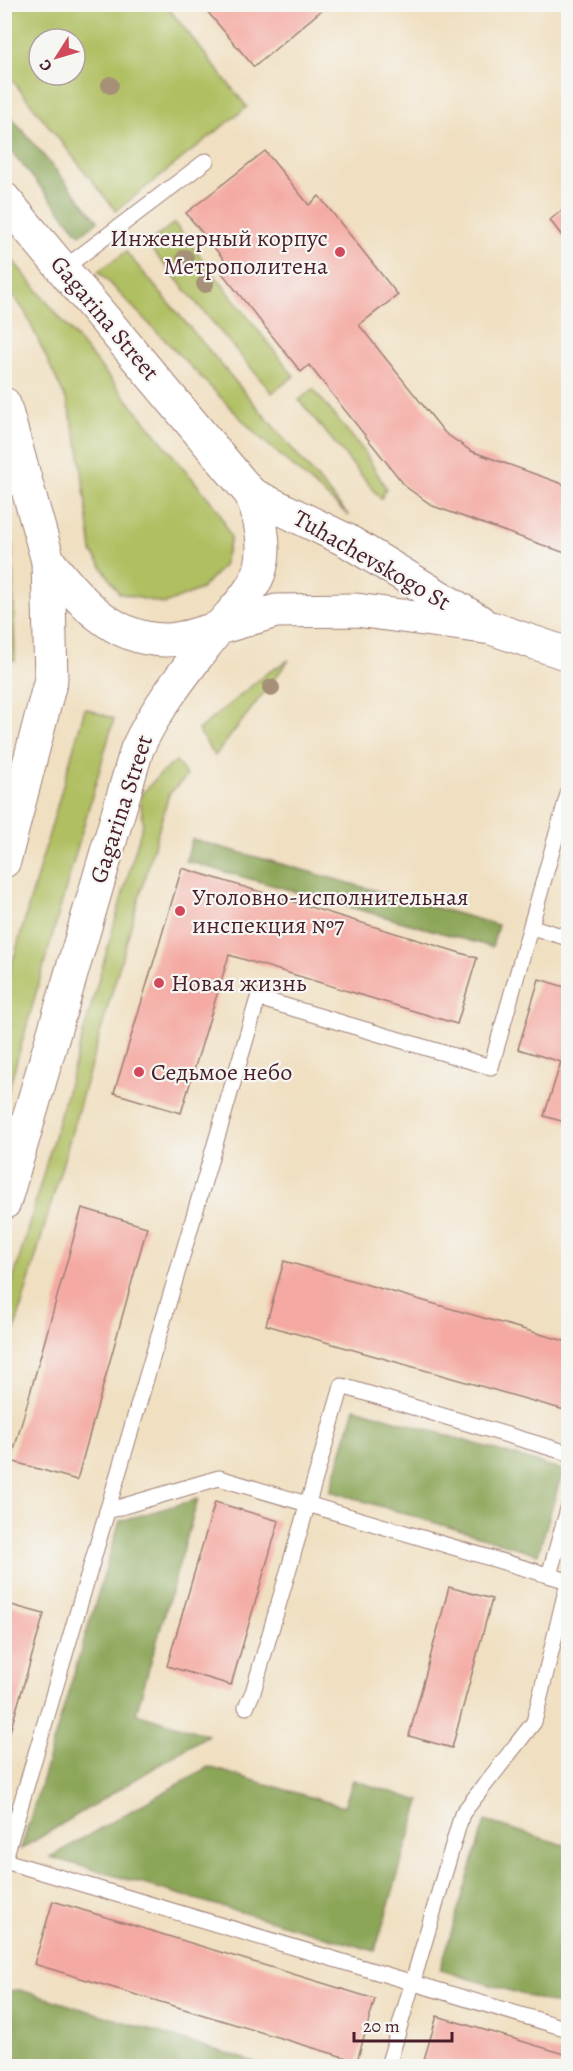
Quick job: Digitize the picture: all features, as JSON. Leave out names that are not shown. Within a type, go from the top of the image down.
[{"type":"main road","name":"Gagarina Street","points":[[4,199],[251,494],[262,527],[263,557],[252,586],[151,718],[137,749],[4,1203]]},
{"type":"main road","points":[[4,404],[48,561],[51,679],[4,861]]},
{"type":"main road","name":"Tuhachevskogo St","points":[[251,494],[346,540],[491,628]]},
{"type":"main road","points":[[48,561],[99,618],[126,633],[165,640],[219,628]]},
{"type":"main road","name":"Tuhachevskogo St","points":[[219,628],[276,611],[356,610],[491,628],[568,654]]},
{"type":"lane","points":[[63,269],[206,161]]},
{"type":"lane","points":[[568,794],[491,1067],[258,998],[5,1862],[568,2029]]},
{"type":"lane","points":[[532,927],[568,938]]},
{"type":"lane","points":[[246,1707],[253,1692],[342,1386],[568,1453]]},
{"type":"lane","points":[[106,1511],[219,1478],[568,1582],[534,1722],[462,1814],[388,2067]]},
{"type":"lane","points":[[549,1575],[568,1509]]},
{"type":"green space","points":[[5,4],[166,5],[247,107],[116,211],[5,71]]},
{"type":"green space","points":[[4,108],[98,221],[80,235],[5,144]]},
{"type":"green space","points":[[174,223],[294,376],[272,393],[147,244]]},
{"type":"green space","points":[[5,251],[219,511],[231,538],[223,566],[201,589],[165,604],[119,593],[92,552],[79,449],[67,402],[24,310],[5,286]]},
{"type":"green space","points":[[126,252],[349,516],[257,435],[98,271]]},
{"type":"green space","points":[[313,389],[363,450],[386,488],[381,499],[299,400]]},
{"type":"green space","points":[[4,506],[12,541],[15,661],[5,657]]},
{"type":"green space","points":[[289,660],[215,756],[198,730],[267,673]]},
{"type":"green space","points":[[85,708],[114,719],[5,1102],[5,989]]},
{"type":"green space","points":[[176,761],[187,776],[169,794],[5,1364],[5,1309],[143,823],[140,796],[160,774]]},
{"type":"green space","points":[[192,839],[498,925],[492,947],[186,861]]},
{"type":"green space","points":[[355,1408],[563,1470],[538,1554],[330,1491]]},
{"type":"green space","points":[[198,1499],[136,1713],[208,1735],[21,1849],[120,1521]]},
{"type":"green space","points":[[208,1767],[344,1807],[353,1780],[420,1801],[375,1951],[50,1857]]},
{"type":"green space","points":[[485,1821],[568,1846],[568,2008],[440,1970]]},
{"type":"green space","points":[[20,1990],[268,2066],[5,2066],[5,1991]]},
{"type":"building","points":[[201,4],[329,4],[254,67]]},
{"type":"building","points":[[265,151],[309,205],[319,196],[398,295],[359,325],[445,433],[471,451],[568,486],[568,554],[433,506],[406,487],[309,365],[301,372],[222,273],[230,267],[186,213]]},
{"type":"building","points":[[568,205],[568,244],[550,220]]},
{"type":"building","points":[[182,868],[477,958],[457,1024],[229,955],[181,1113],[114,1093]]},
{"type":"building","points":[[539,979],[568,988],[568,1123],[544,1116],[561,1062],[518,1049]]},
{"type":"building","points":[[82,1208],[147,1227],[77,1480],[11,1461]]},
{"type":"building","points":[[284,1261],[568,1342],[568,1411],[266,1325]]},
{"type":"building","points":[[215,1502],[279,1521],[231,1685],[167,1666]]},
{"type":"building","points":[[449,1587],[492,1599],[452,1748],[409,1736]]},
{"type":"building","points":[[4,1603],[44,1614],[5,1749],[4,1749]]},
{"type":"building","points":[[53,1901],[375,1999],[357,2061],[34,1964]]},
{"type":"building","points":[[437,2016],[568,2055],[568,2066],[422,2066]]},
{"type":"place","name":"Инженерный корпус Метрополитена","points":[[340,252]]},
{"type":"place","name":"Уголовно-исполнительная инспекция №7","points":[[180,911]]},
{"type":"place","name":"Новая жизнь","points":[[159,983]]},
{"type":"place","name":"Седьмое небо","points":[[139,1072]]}]
